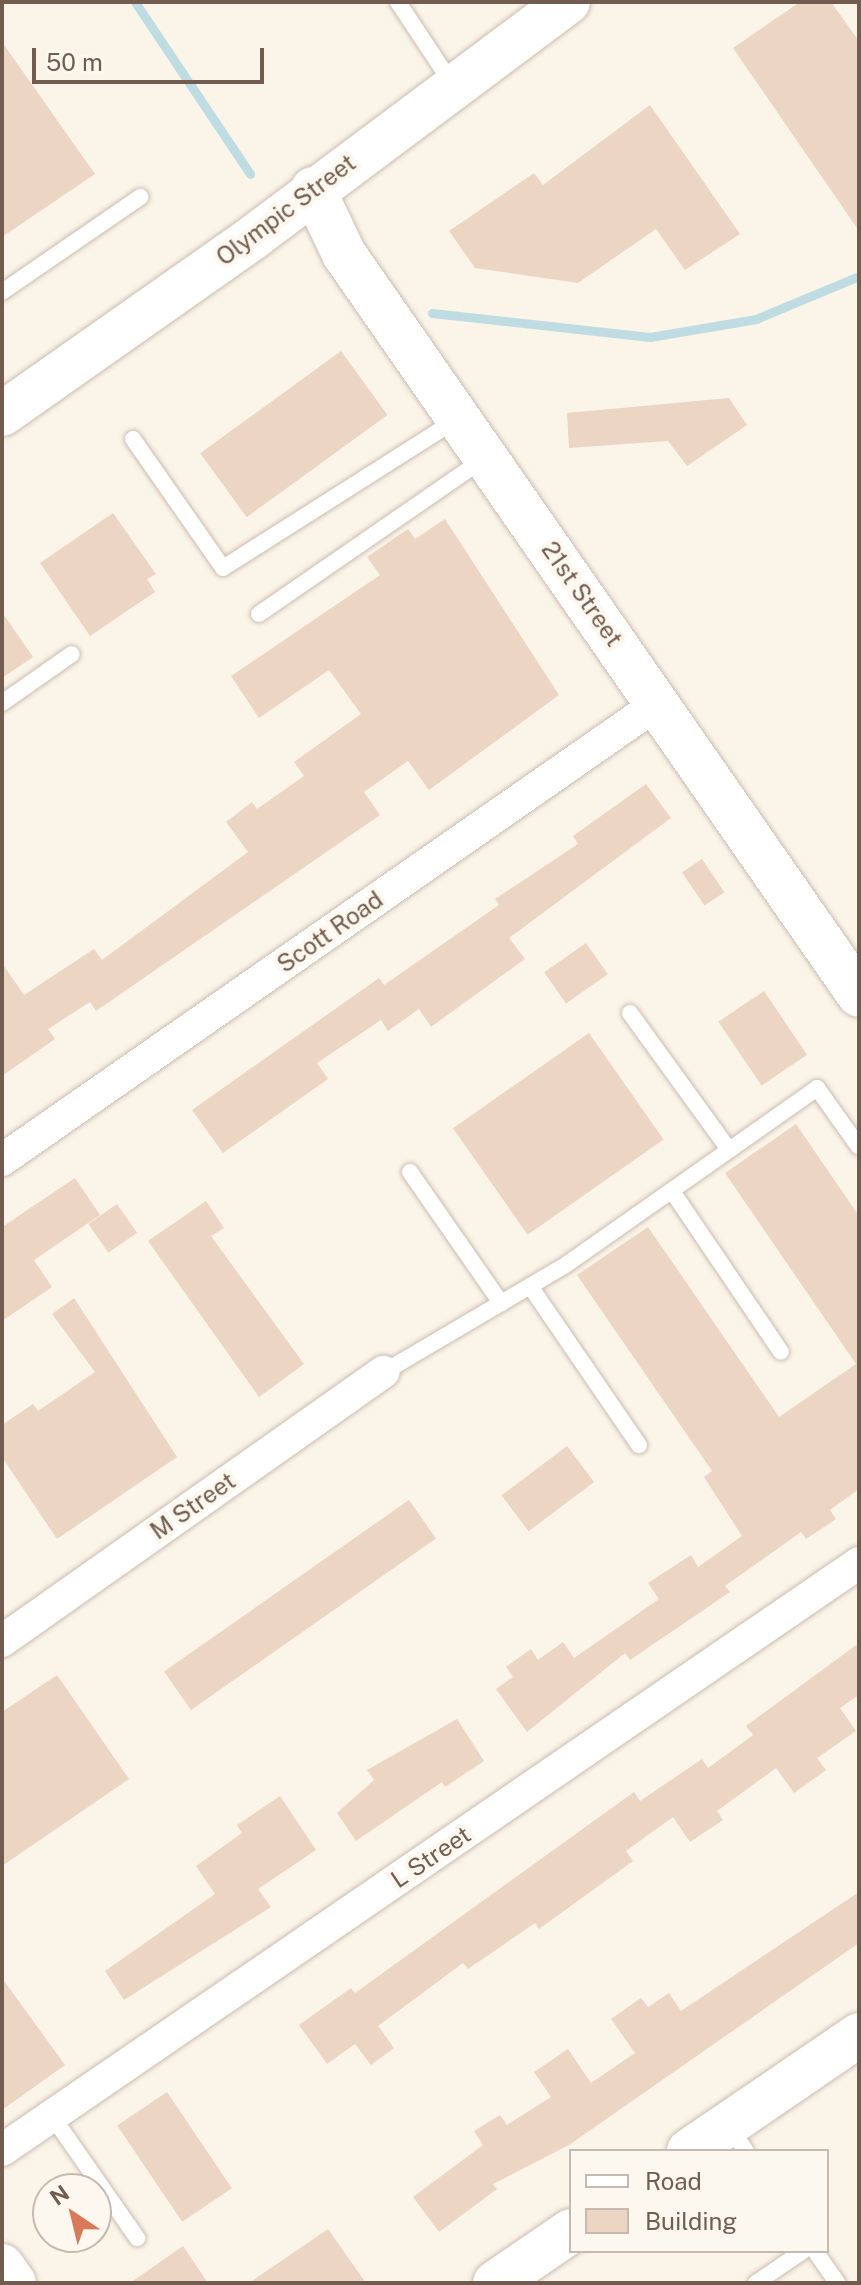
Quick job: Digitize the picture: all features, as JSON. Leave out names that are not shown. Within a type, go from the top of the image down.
[{"type":"street","name":"Olympic Street","points":[[2,414],[568,2]]},
{"type":"street","name":"21st Street","points":[[313,189],[344,254],[859,995]]},
{"type":"street","name":"Scott Road","points":[[2,1160],[657,704]]},
{"type":"street","name":"M Street","points":[[2,1641],[384,1372]]},
{"type":"street","name":"L Street","points":[[2,2150],[859,1563]]},
{"type":"street","points":[[696,2149],[737,2138],[859,2035]]},
{"type":"street","points":[[495,2283],[569,2232]]},
{"type":"street","points":[[2,2266],[14,2283]]},
{"type":"lane","points":[[398,2],[453,85]]},
{"type":"lane","points":[[2,292],[140,197]]},
{"type":"lane","points":[[133,439],[223,568],[459,418]]},
{"type":"lane","points":[[259,614],[486,457]]},
{"type":"lane","points":[[2,703],[72,654]]},
{"type":"lane","points":[[630,1013],[729,1150]]},
{"type":"lane","points":[[384,1372],[530,1286],[672,1191],[817,1088],[859,1147]]},
{"type":"lane","points":[[410,1172],[501,1303]]},
{"type":"lane","points":[[672,1191],[781,1352]]},
{"type":"lane","points":[[530,1286],[639,1445]]},
{"type":"lane","points":[[52,2116],[137,2238]]},
{"type":"lane","points":[[756,2283],[800,2253]]},
{"type":"lane","points":[[816,2253],[837,2283]]},
{"type":"building","points":[[800,2],[831,2],[859,41],[859,231],[733,48]]},
{"type":"building","points":[[2,42],[95,174],[2,237]]},
{"type":"building","points":[[650,105],[740,234],[685,270],[656,229],[578,283],[475,268],[449,231],[534,173],[543,185]]},
{"type":"building","points":[[341,351],[387,415],[247,517],[200,453]]},
{"type":"building","points":[[729,398],[747,425],[687,466],[668,441],[569,448],[567,413]]},
{"type":"building","points":[[113,513],[156,574],[147,579],[155,592],[90,636],[40,563]]},
{"type":"building","points":[[445,519],[559,695],[429,790],[408,761],[364,792],[380,815],[96,1011],[90,1002],[48,1029],[55,1039],[2,1076],[2,963],[24,995],[94,949],[102,960],[248,852],[226,822],[252,802],[257,809],[304,776],[294,762],[361,714],[329,670],[259,718],[231,676],[380,575],[367,557],[408,529],[415,539]]},
{"type":"building","points":[[2,612],[33,657],[2,678]]},
{"type":"building","points":[[646,784],[671,818],[509,938],[525,959],[431,1027],[419,1009],[388,1031],[381,1020],[317,1063],[328,1079],[223,1153],[192,1110],[379,978],[384,985],[499,905],[495,899],[578,844],[573,836]]},
{"type":"building","points":[[702,859],[724,892],[704,906],[682,872]]},
{"type":"building","points":[[586,943],[608,974],[566,1003],[544,972]]},
{"type":"building","points":[[764,991],[807,1055],[761,1086],[718,1022]]},
{"type":"building","points":[[589,1033],[664,1139],[528,1235],[453,1128]]},
{"type":"building","points":[[796,1124],[859,1216],[859,1489],[830,1510],[836,1519],[806,1539],[801,1532],[725,1586],[730,1592],[630,1660],[625,1653],[527,1732],[496,1689],[513,1677],[506,1667],[531,1649],[538,1660],[563,1642],[574,1658],[659,1599],[648,1583],[691,1555],[698,1567],[742,1536],[704,1477],[712,1471],[577,1275],[648,1227],[779,1417],[856,1364],[725,1173]]},
{"type":"building","points":[[75,1178],[100,1215],[34,1260],[52,1287],[2,1321],[2,1227]]},
{"type":"building","points":[[206,1201],[224,1228],[211,1236],[304,1364],[259,1397],[148,1241]]},
{"type":"building","points":[[117,1204],[137,1233],[108,1253],[88,1224]]},
{"type":"building","points":[[74,1298],[177,1457],[57,1539],[2,1457],[2,1425],[33,1404],[38,1411],[95,1372],[52,1314]]},
{"type":"building","points":[[567,1446],[594,1482],[529,1531],[502,1495]]},
{"type":"building","points":[[409,1500],[436,1539],[191,1710],[164,1671]]},
{"type":"building","points":[[859,1643],[859,1695],[840,1708],[856,1731],[817,1758],[826,1770],[794,1793],[776,1768],[717,1811],[723,1820],[690,1842],[673,1817],[626,1851],[633,1861],[539,1929],[535,1923],[468,1969],[463,1963],[378,2026],[394,2048],[371,2065],[355,2044],[327,2064],[299,2025],[351,1988],[355,1993],[634,1792],[640,1801],[702,1759],[708,1768],[753,1735],[746,1726]]},
{"type":"building","points":[[57,1675],[129,1779],[2,1866],[2,1712]]},
{"type":"building","points":[[457,1719],[484,1761],[445,1787],[442,1782],[356,1841],[337,1813],[374,1780],[367,1770]]},
{"type":"building","points":[[280,1796],[316,1850],[258,1889],[271,1907],[124,2000],[105,1971],[215,1894],[196,1866],[242,1833],[237,1825]]},
{"type":"building","points":[[859,1892],[859,1943],[569,2145],[493,2184],[497,2189],[439,2232],[413,2197],[483,2145],[474,2131],[500,2115],[507,2125],[551,2097],[534,2072],[568,2049],[591,2083],[635,2053],[611,2019],[641,1998],[648,2007],[669,1993],[681,2011]]},
{"type":"building","points":[[2,1978],[65,2065],[2,2110]]},
{"type":"building","points":[[167,2092],[232,2188],[182,2222],[117,2126]]},
{"type":"building","points":[[328,2229],[366,2283],[249,2283]]},
{"type":"building","points":[[183,2246],[208,2283],[130,2283]]},
{"type":"waterway","points":[[135,2],[250,174]]},
{"type":"waterway","points":[[432,313],[650,337],[756,319],[859,276]]}]
